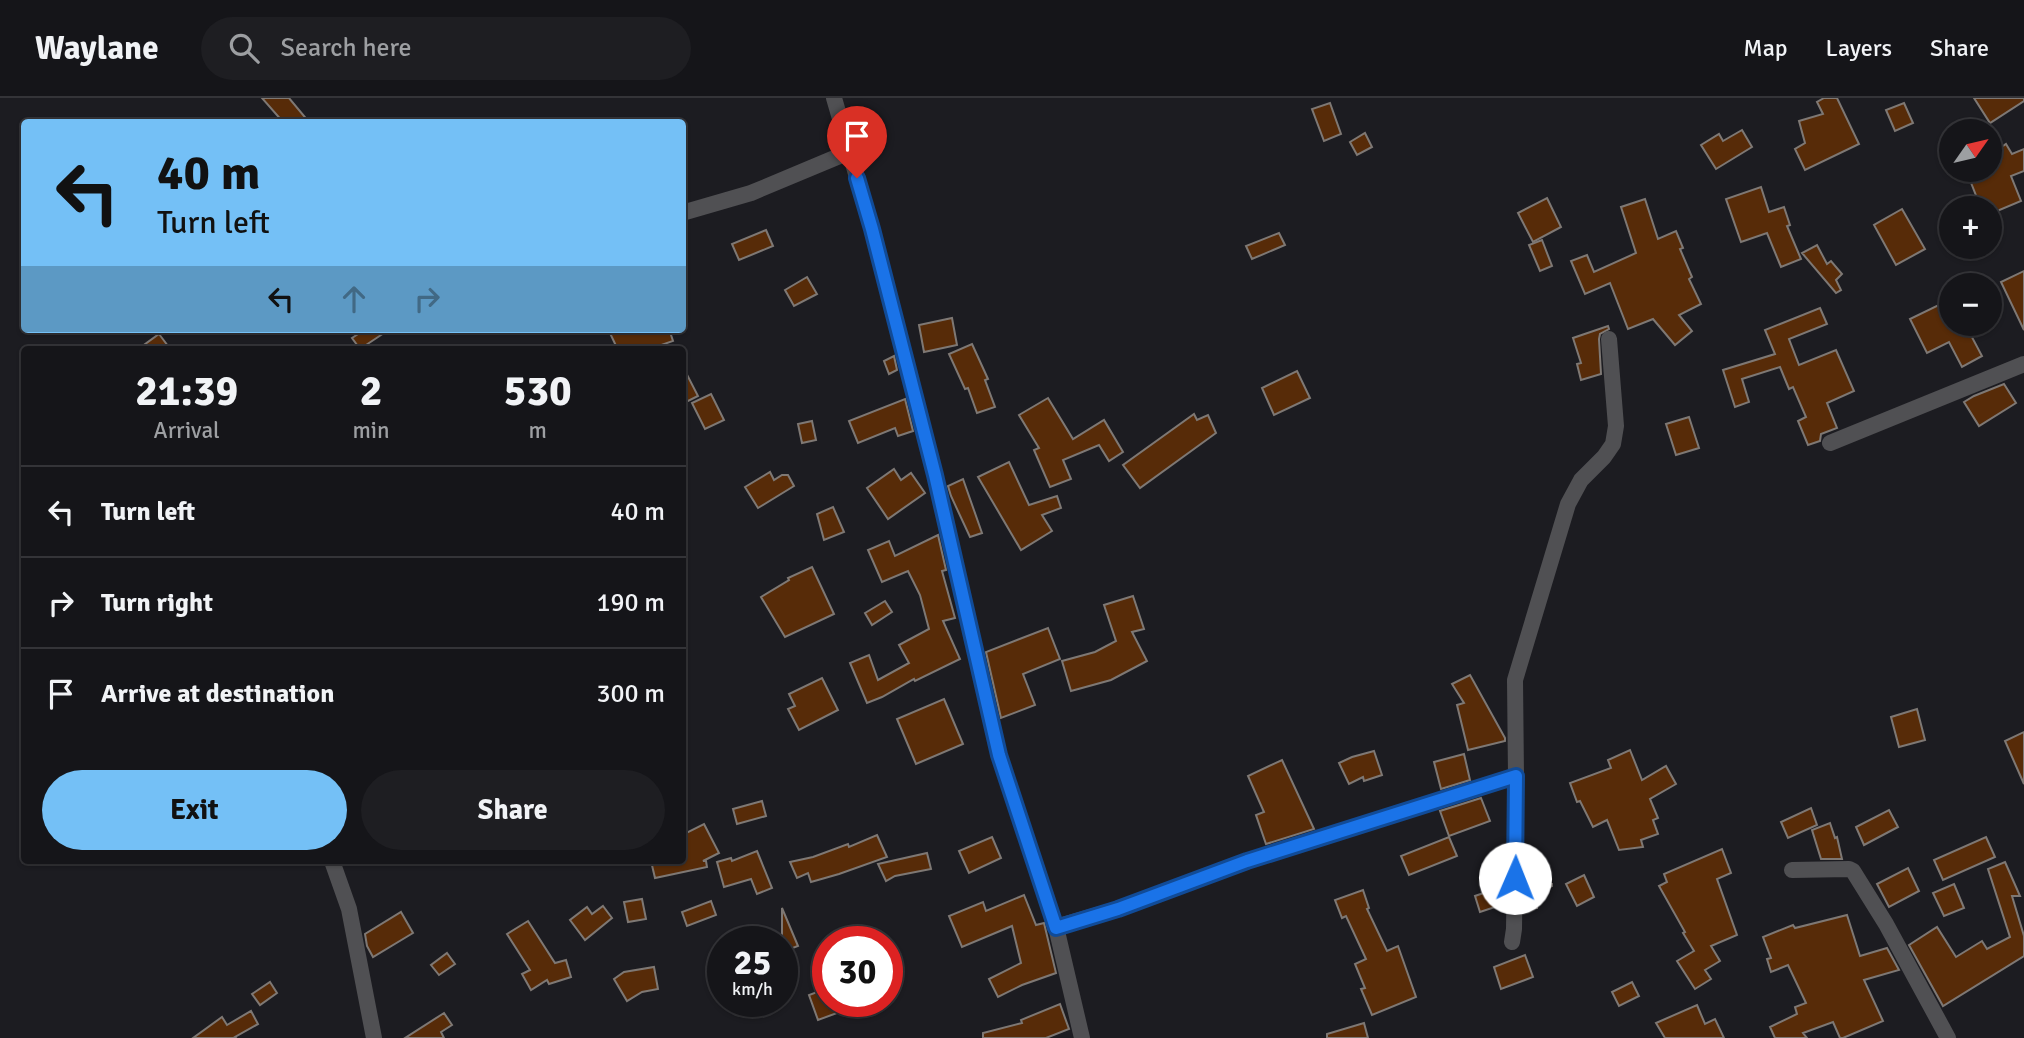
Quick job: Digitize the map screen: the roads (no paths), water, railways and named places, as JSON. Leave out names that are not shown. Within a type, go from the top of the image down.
[{"type":"street","points":[[834,98],[872,229],[935,475],[999,755],[1056,928],[1082,1038]]},
{"type":"street","points":[[686,212],[751,192],[849,152]]},
{"type":"street","points":[[1512,942],[1515,680],[1568,504],[1581,480],[1613,444],[1616,426],[1609,339]]},
{"type":"street","points":[[1830,443],[2024,364]]},
{"type":"street","points":[[1056,928],[1118,909],[1247,861],[1516,776]]},
{"type":"street","points":[[333,864],[349,909],[374,1038]]},
{"type":"street","points":[[1792,870],[1853,871],[1886,924],[1948,1038]]}]
